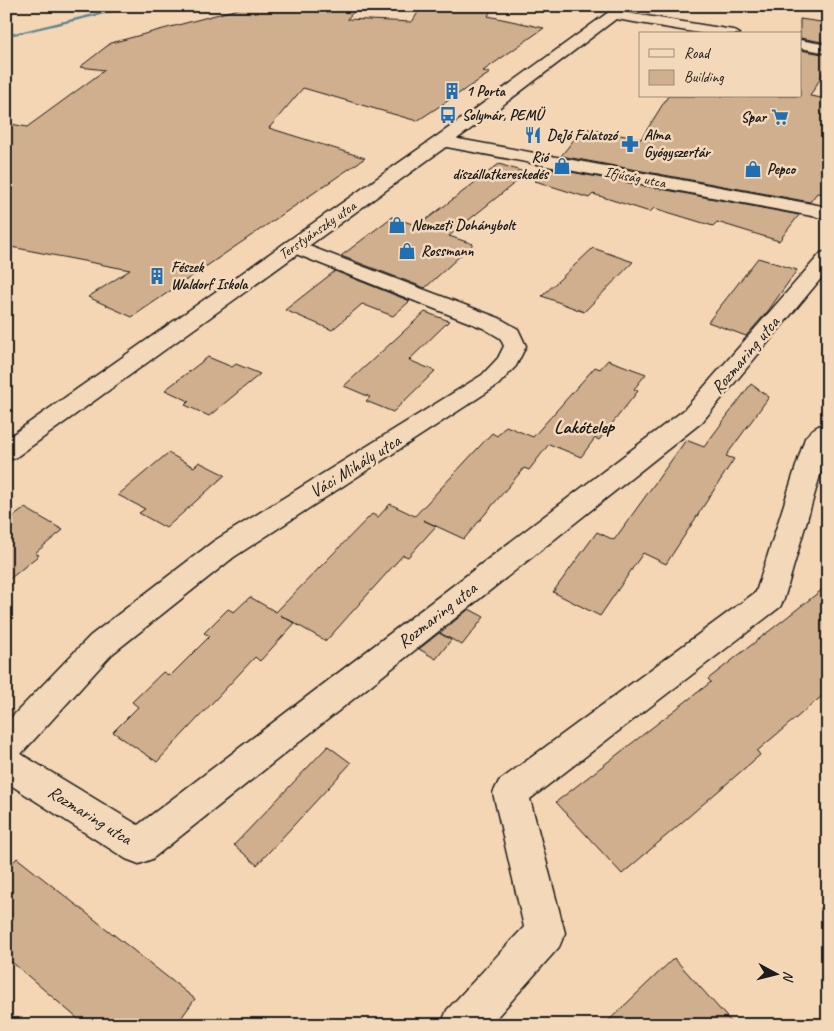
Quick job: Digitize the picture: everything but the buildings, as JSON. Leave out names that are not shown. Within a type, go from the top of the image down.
[{"type":"street","points":[[621,11],[723,32]]},
{"type":"street","name":"Terstyánszky utca","points":[[6,452],[293,246],[442,142],[621,11]]},
{"type":"street","points":[[802,44],[828,49]]},
{"type":"street","name":"Ifjúság utca","points":[[442,142],[828,213]]},
{"type":"street","name":"Váci Mihály utca","points":[[6,746],[101,645],[224,549],[490,380],[508,361],[515,346],[510,334],[491,323],[293,246]]},
{"type":"street","name":"Rozmaring utca","points":[[6,763],[139,846],[693,416],[828,256]]},
{"type":"street","points":[[462,1025],[545,933],[511,793],[769,599],[824,428]]},
{"type":"waterway","points":[[6,36],[111,11],[124,6]]},
{"type":"place","name":"1 Porta","points":[[452,91]]},
{"type":"place","name":"Solymár, PEMÜ","points":[[448,115]]},
{"type":"place","name":"Spar","points":[[780,117]]},
{"type":"place","name":"DeJó Falatozó","points":[[533,135]]},
{"type":"place","name":"Alma Gyógyszertár","points":[[630,144]]},
{"type":"place","name":"Rió díszállatkereskedés","points":[[562,166]]},
{"type":"place","name":"Pepco","points":[[753,169]]},
{"type":"place","name":"Nemzeti Dohánybolt","points":[[397,225]]},
{"type":"place","name":"Rossmann","points":[[407,251]]},
{"type":"place","name":"Fészek Waldorf Iskola","points":[[157,276]]},
{"type":"district","name":"Lakótelep","points":[[584,426]]}]
